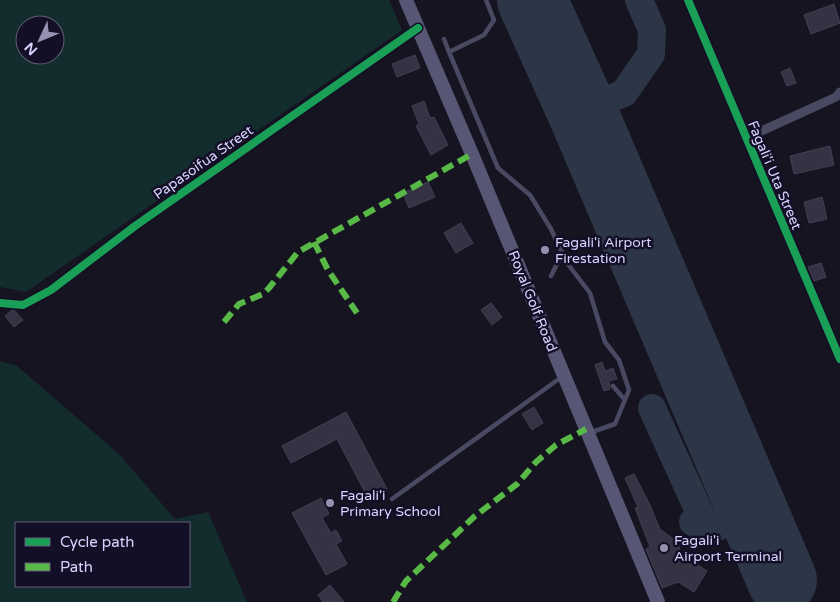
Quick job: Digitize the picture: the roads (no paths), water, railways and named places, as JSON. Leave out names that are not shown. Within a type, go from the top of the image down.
[{"type":"main road","name":"Royal Golf Road","points":[[406,0],[658,602]]},
{"type":"street","name":"Fagali'i Uta Street","points":[[688,0],[840,359]]},
{"type":"street","name":"Papasoifua Street","points":[[0,304],[23,305],[52,290],[134,226],[418,28]]},
{"type":"street","points":[[746,138],[836,97],[840,92]]},
{"type":"lane","points":[[449,52],[484,35],[494,20],[486,0]]},
{"type":"lane","points":[[444,39],[498,168],[530,195],[551,229],[567,263],[590,293],[605,342],[620,360],[629,390],[615,424],[588,433]]},
{"type":"lane","points":[[552,276],[558,262],[564,256]]},
{"type":"lane","points":[[392,499],[564,376]]},
{"type":"lane","points":[[613,386],[625,400]]},
{"type":"place","name":"Fagali'i Airport Firestation","points":[[545,250]]},
{"type":"place","name":"Fagali'i Primary School","points":[[330,503]]},
{"type":"place","name":"Fagali'i Airport Terminal","points":[[664,548]]}]
